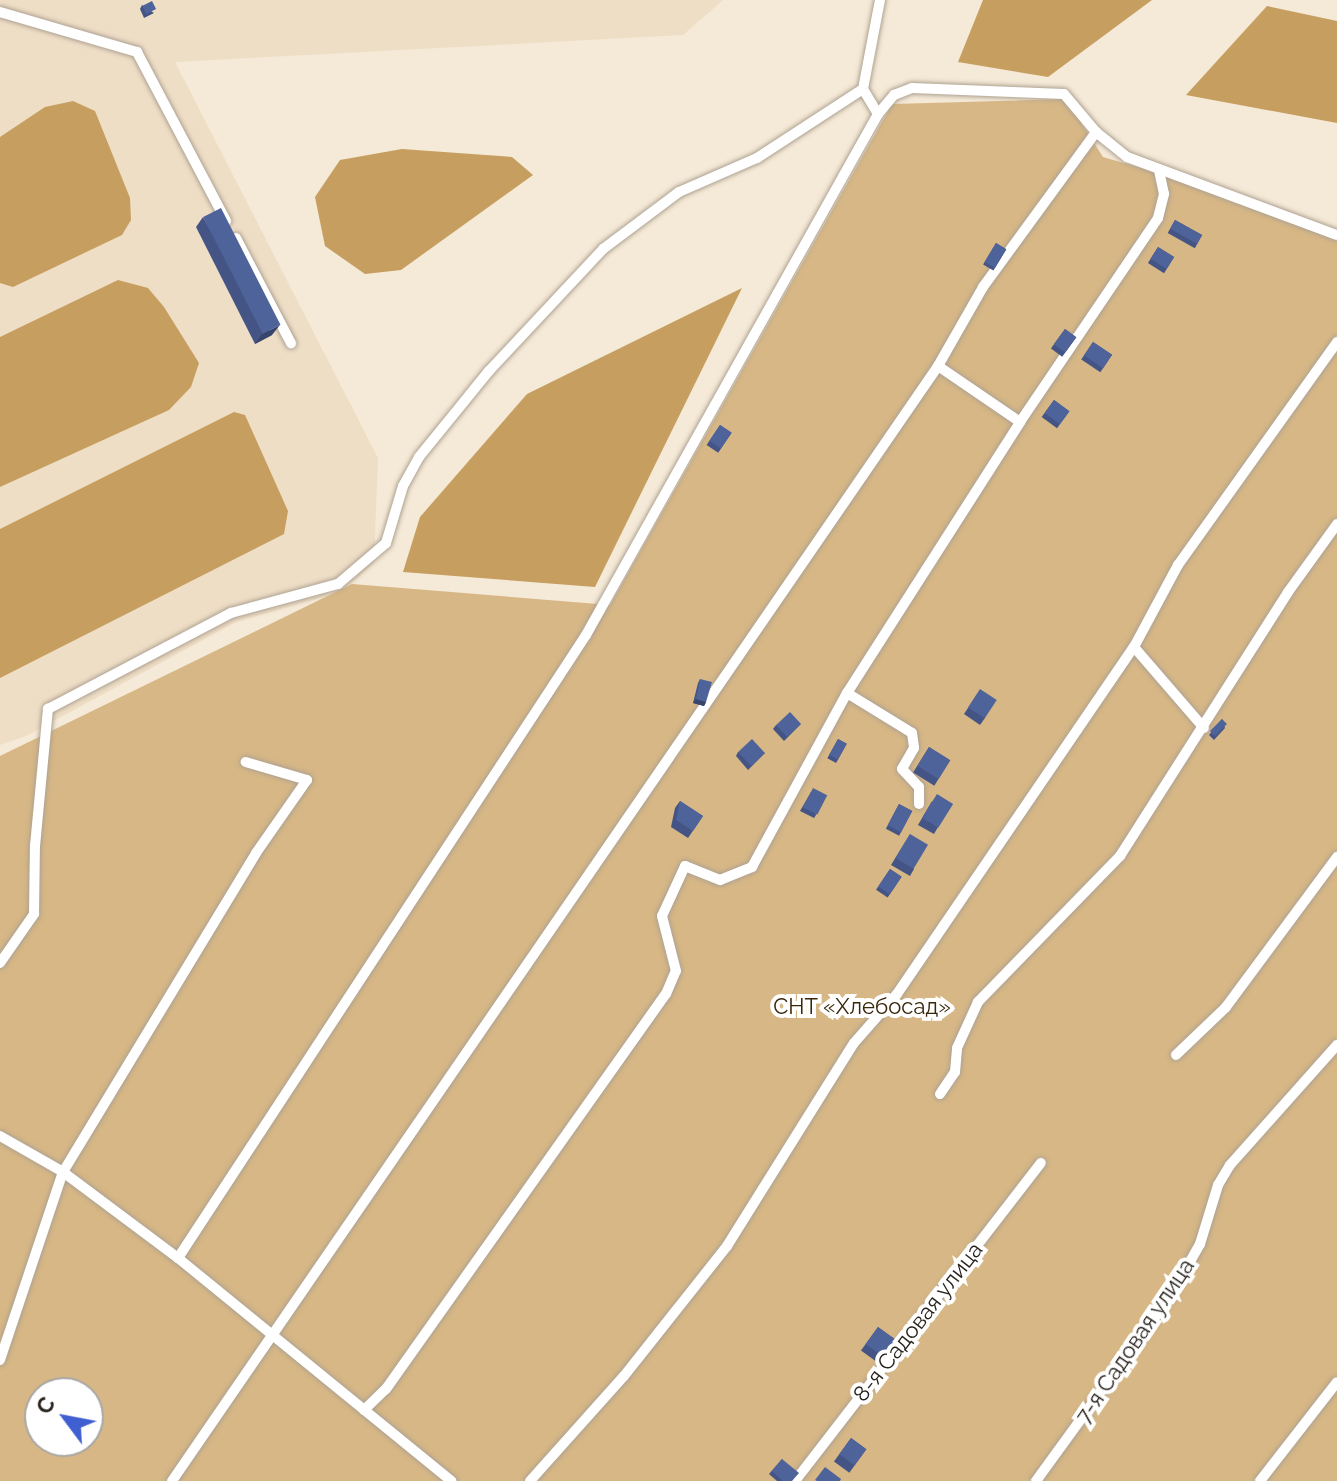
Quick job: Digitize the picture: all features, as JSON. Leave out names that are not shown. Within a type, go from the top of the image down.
[{"type":"lane","points":[[878,114],[863,89],[880,0]]},
{"type":"lane","points":[[0,12],[137,52],[291,343]]},
{"type":"lane","points":[[178,1258],[586,635],[878,114],[894,95],[912,88],[1064,94],[1096,132],[1127,157],[1337,235]]},
{"type":"lane","points":[[0,963],[34,914],[48,709],[231,613],[338,584],[386,543],[403,486],[419,457],[489,371],[603,249],[679,192],[757,158],[863,89]]},
{"type":"lane","points":[[172,1481],[276,1334],[938,366],[983,287],[1096,132]]},
{"type":"lane","points":[[364,1410],[386,1389],[666,994],[676,971],[662,916],[685,866],[713,880],[748,872],[847,693],[1020,422],[1158,218],[1164,194],[1159,170]]},
{"type":"lane","points":[[530,1481],[624,1376],[727,1246],[854,1043],[897,994],[1134,647],[1178,565],[1337,342]]},
{"type":"lane","points":[[938,366],[1020,422]]},
{"type":"lane","points":[[940,1094],[955,1072],[957,1048],[978,1002],[1120,856],[1288,592],[1337,524]]},
{"type":"lane","points":[[1134,647],[1204,728]]},
{"type":"lane","points":[[847,693],[912,733],[914,748],[902,769],[919,787],[919,804]]},
{"type":"lane","points":[[0,1360],[63,1172],[256,853],[307,780],[246,762]]},
{"type":"lane","points":[[1176,1055],[1226,1007],[1337,857]]},
{"type":"lane","name":"7-я Садовая улица","points":[[1036,1481],[1171,1295],[1200,1244],[1218,1185],[1230,1165],[1337,1045]]},
{"type":"lane","points":[[0,1136],[63,1172],[178,1258],[276,1334],[451,1481]]},
{"type":"lane","name":"8-я Садовая улица","points":[[795,1481],[1041,1163]]},
{"type":"lane","points":[[1260,1481],[1337,1382]]},
{"type":"shaded area","points":[[0,0],[723,0],[683,35],[175,62],[378,458],[374,563],[342,592],[236,622],[26,736],[0,745]]},
{"type":"shaded area","points":[[983,0],[1152,0],[1048,77],[958,62]]},
{"type":"shaded area","points":[[1267,6],[1337,21],[1337,123],[1186,95]]},
{"type":"shaded area","points":[[73,101],[95,111],[130,198],[131,220],[122,235],[13,287],[0,283],[0,137],[45,107]]},
{"type":"shaded area","points":[[402,149],[512,157],[533,175],[401,270],[365,274],[325,246],[315,197],[340,160]]},
{"type":"shaded area","points":[[118,280],[148,288],[164,307],[199,363],[191,387],[169,410],[0,487],[0,337]]},
{"type":"shaded area","points":[[742,288],[595,587],[403,572],[420,517],[527,394]]},
{"type":"shaded area","points":[[234,412],[245,415],[288,511],[284,534],[0,678],[0,529]]},
{"type":"green space","name":"СНТ «Хлебосад»","points":[[1066,99],[1103,157],[1288,211],[1337,235],[1337,1481],[0,1481],[0,756],[352,584],[610,605],[892,104]]},
{"type":"building","points":[[152,1],[156,9],[146,14],[142,6]]},
{"type":"building","points":[[221,208],[280,325],[263,334],[203,217]]},
{"type":"building","points":[[1175,220],[1202,235],[1197,244],[1170,229]]},
{"type":"building","points":[[996,243],[1006,249],[995,268],[985,262]]},
{"type":"building","points":[[1158,247],[1174,257],[1167,269],[1151,259]]},
{"type":"building","points":[[1065,329],[1076,337],[1065,353],[1054,344]]},
{"type":"building","points":[[1093,342],[1112,355],[1103,368],[1084,355]]},
{"type":"building","points":[[1054,400],[1069,411],[1060,424],[1045,413]]},
{"type":"building","points":[[720,425],[732,433],[721,449],[709,441]]},
{"type":"building","points":[[700,679],[712,682],[706,702],[696,699]]},
{"type":"building","points":[[980,689],[997,700],[985,718],[968,707]]},
{"type":"building","points":[[790,712],[801,724],[787,737],[776,725]]},
{"type":"building","points":[[1222,719],[1227,724],[1215,736],[1210,731]]},
{"type":"building","points":[[752,739],[765,753],[751,766],[738,752]]},
{"type":"building","points":[[838,739],[847,744],[838,760],[829,755]]},
{"type":"building","points":[[929,747],[950,760],[939,779],[917,766]]},
{"type":"building","points":[[813,788],[827,795],[817,815],[803,808]]},
{"type":"building","points":[[937,794],[953,804],[938,828],[922,818]]},
{"type":"building","points":[[680,801],[703,816],[693,831],[676,820]]},
{"type":"building","points":[[899,804],[912,811],[901,832],[888,825]]},
{"type":"building","points":[[910,834],[928,845],[914,869],[896,858]]},
{"type":"building","points":[[890,869],[902,877],[890,894],[878,886]]},
{"type":"building","points":[[878,1327],[897,1341],[885,1358],[866,1344]]},
{"type":"building","points":[[851,1438],[866,1449],[855,1465],[839,1454]]},
{"type":"building","points":[[782,1459],[799,1473],[792,1481],[783,1481],[772,1471]]},
{"type":"building","points":[[825,1467],[841,1479],[840,1481],[815,1480]]}]
